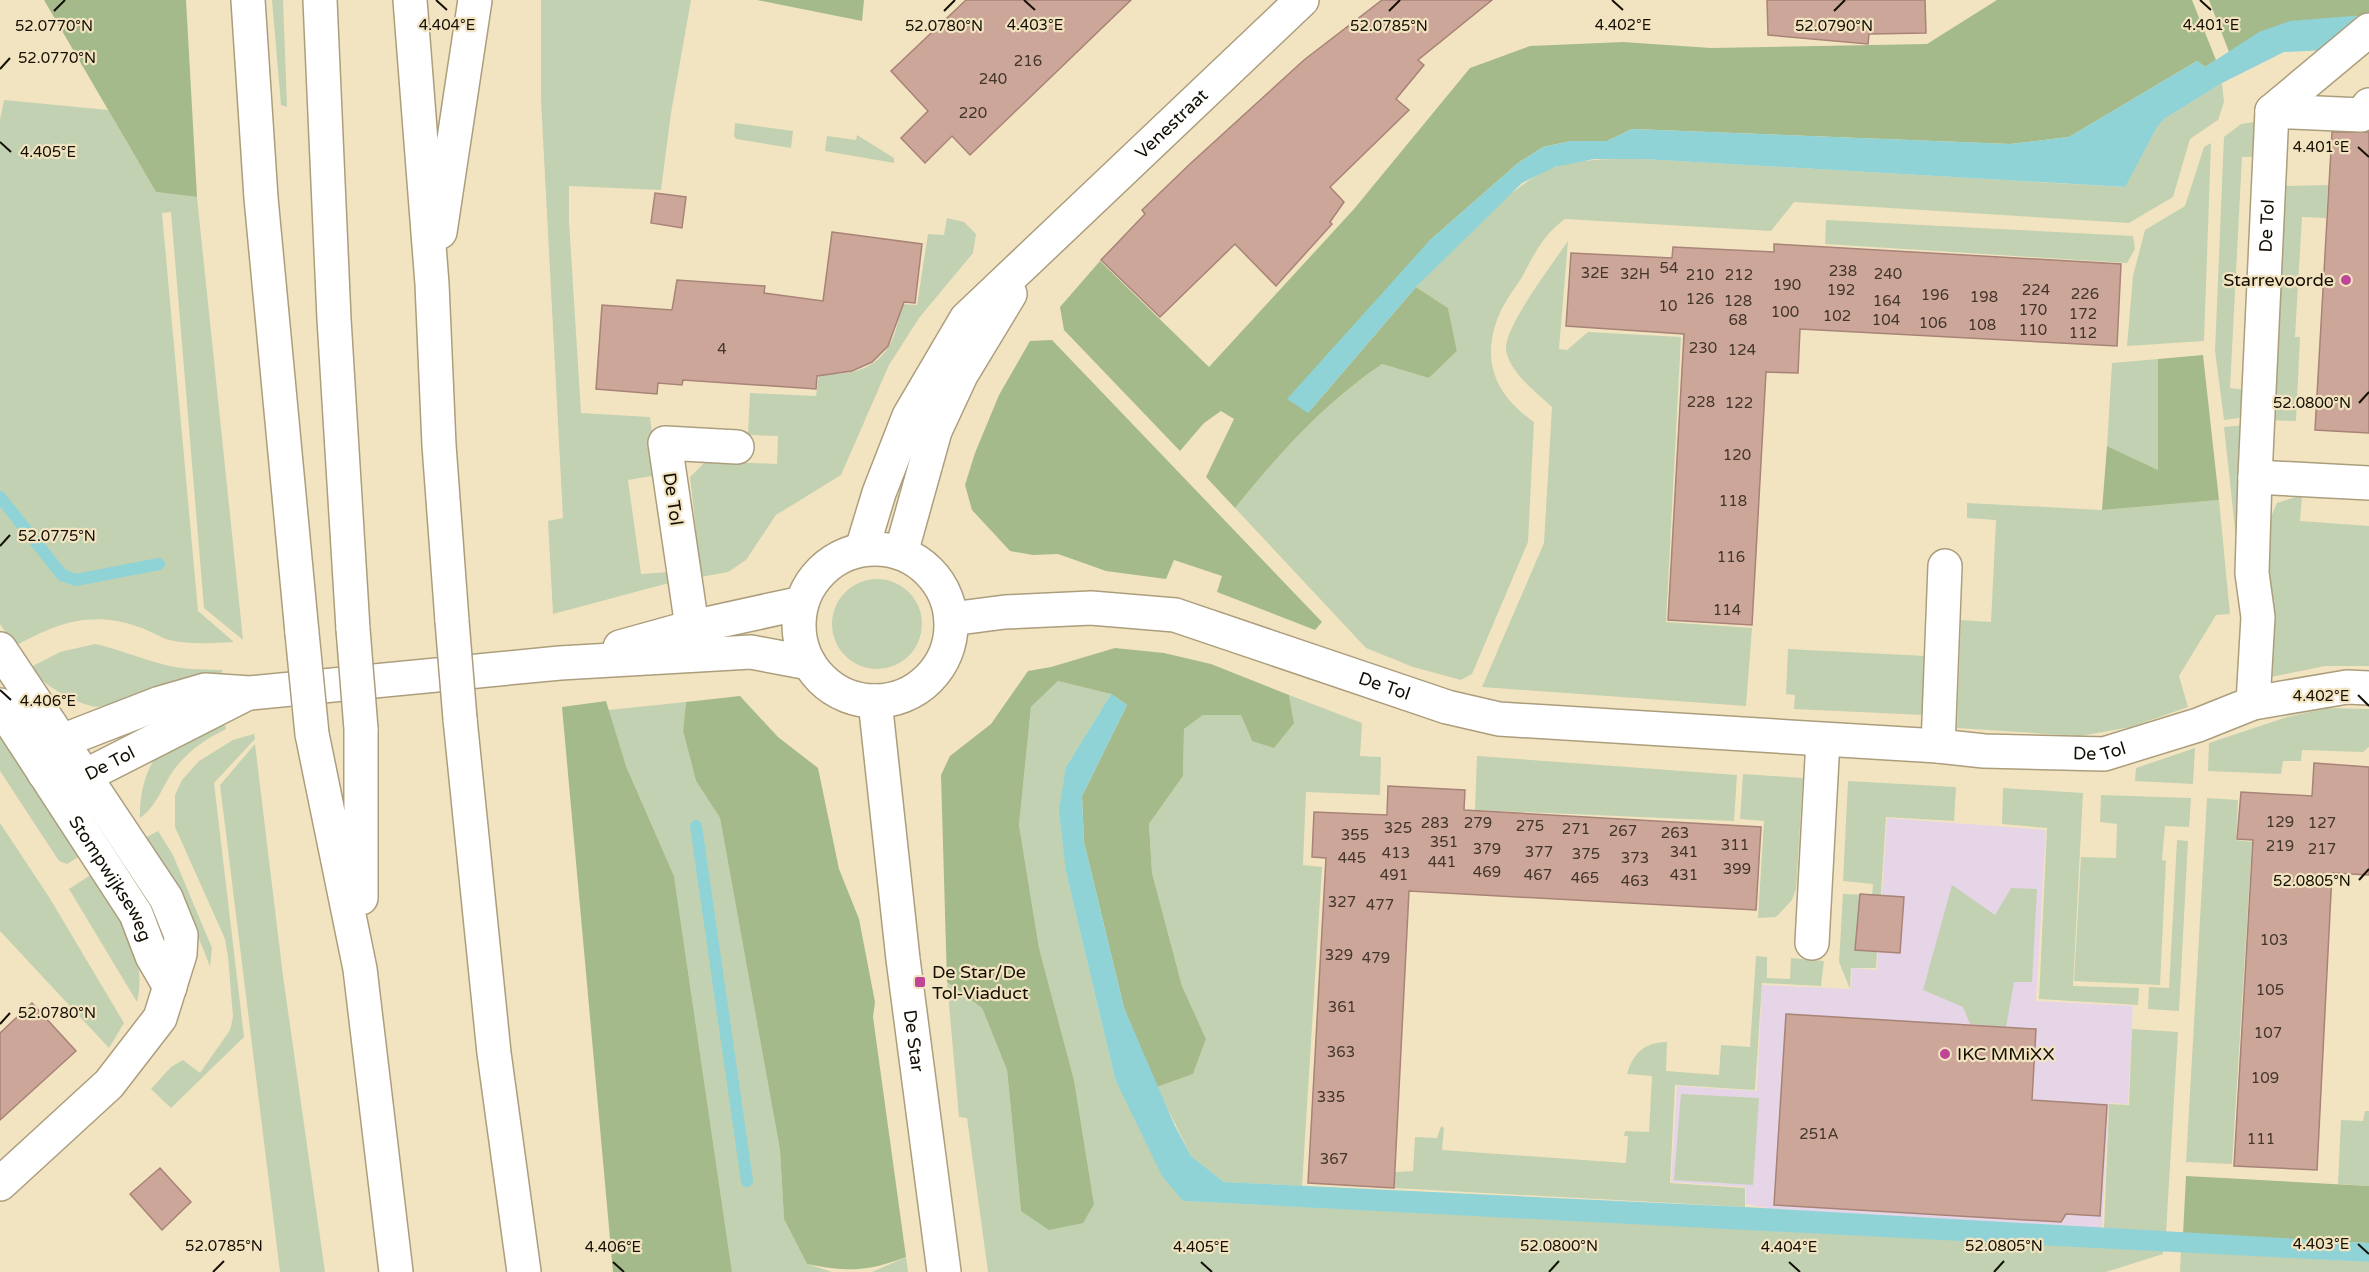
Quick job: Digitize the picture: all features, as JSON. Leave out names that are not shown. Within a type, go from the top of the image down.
[{"type":"main road","points":[[248,0],[262,209],[312,734],[360,969],[396,1272]]},
{"type":"main road","points":[[320,0],[334,319],[361,729],[360,969]]},
{"type":"main road","points":[[410,0],[432,284],[439,445],[460,719],[494,1053],[524,1272]]},
{"type":"main road","points":[[432,284],[475,0]]},
{"type":"main road","name":"Venestraat","points":[[862,549],[879,493],[909,416],[966,319],[1302,0]]},
{"type":"main road","points":[[2272,111],[2369,30]]},
{"type":"main road","points":[[2272,111],[2361,115],[2369,105]]},
{"type":"main road","name":"De Tol","points":[[2253,703],[2258,617],[2252,573],[2254,477],[2272,111]]},
{"type":"main road","name":"Venestraat","points":[[901,553],[935,431],[962,375],[994,319],[1040,248]]},
{"type":"main road","name":"De Tol","points":[[692,627],[665,442],[737,447]]},
{"type":"main road","points":[[2254,477],[2369,483]]},
{"type":"main road","points":[[862,549],[901,553],[920,563],[935,578],[946,597],[951,619],[949,639],[943,659],[931,676],[915,690],[895,698],[875,701],[855,698],[837,691],[821,679],[809,663],[801,644],[799,623],[802,603],[811,584],[825,568],[842,556],[862,549]]},
{"type":"main road","points":[[1938,746],[1946,566]]},
{"type":"main road","name":"De Tol","points":[[560,663],[692,627],[802,603]]},
{"type":"main road","name":"De Tol","points":[[951,619],[1005,612],[1081,608],[1175,615],[1447,707],[1499,719],[1938,746],[1984,751],[2104,754],[2198,725],[2253,703],[2347,687],[2369,688]]},
{"type":"main road","name":"Stompwijkseweg","points":[[0,649],[173,912],[181,935],[180,954],[160,1018],[109,1084],[0,1184]]},
{"type":"main road","name":"De Tol","points":[[250,693],[85,776],[44,773],[62,741],[160,703],[205,690],[250,693],[560,663],[751,652],[809,663]]},
{"type":"main road","name":"De Star","points":[[875,701],[903,959],[944,1272]]},
{"type":"main road","name":"Stompwijkseweg","points":[[0,705],[136,914],[152,956],[170,987]]},
{"type":"main road","points":[[1812,943],[1823,740]]},
{"type":"shaded area","name":"IKC MMiXX","points":[[1887,818],[2046,830],[2036,1001],[2133,1006],[2128,1104],[2109,1103],[2102,1229],[1772,1209],[1746,1204],[1746,1187],[1671,1182],[1677,1086],[1757,1091],[1762,985],[1851,989],[1852,968],[1877,970]]},
{"type":"green space","points":[[44,0],[186,0],[197,197],[156,192]]},
{"type":"green space","points":[[272,0],[283,0],[287,107],[281,105]]},
{"type":"green space","points":[[541,0],[691,0],[671,113],[661,190],[569,186],[569,221],[581,413],[650,417],[657,475],[628,480],[641,574],[669,572],[669,583],[553,614],[548,521],[563,518],[541,100]]},
{"type":"green space","points":[[757,0],[864,0],[862,21]]},
{"type":"green space","points":[[1997,0],[2192,0],[2216,60],[2205,67],[2197,61],[2069,137],[2010,144],[1632,129],[1607,141],[1571,141],[1543,147],[1518,163],[1429,241],[1308,413],[1416,287],[1448,308],[1457,351],[1429,378],[1382,364],[1321,413],[1235,508],[1206,477],[1234,419],[1221,411],[1204,423],[1180,451],[1064,330],[1060,307],[1100,261],[1209,367],[1354,209],[1470,68],[1530,46],[1623,42],[1711,48],[1927,44]]},
{"type":"green space","points":[[2209,0],[2369,0],[2369,13],[2229,52]]},
{"type":"green space","points":[[2222,83],[2224,102],[2218,120],[2190,139],[2173,197],[2129,223],[1794,202],[1771,231],[1565,219],[1551,231],[1536,252],[1502,309],[1493,336],[1492,365],[1496,378],[1511,402],[1534,422],[1528,542],[1472,674],[1461,680],[1413,667],[1366,648],[1235,508],[1321,413],[1382,364],[1429,378],[1457,351],[1448,308],[1416,287],[1501,202],[1538,175],[1556,167],[1588,161],[1643,159],[2124,187],[2157,127],[2164,119]]},
{"type":"green space","points":[[4,100],[108,110],[156,192],[197,197],[243,640],[204,608],[171,212],[162,213],[198,611],[234,642],[177,642],[122,622],[90,619],[60,625],[15,646],[0,624],[0,120]]},
{"type":"green space","points":[[2261,121],[2259,157],[2242,157],[2230,388],[2246,390],[2245,417],[2224,420],[2215,351],[2224,137],[2241,124]]},
{"type":"green space","points":[[735,123],[793,131],[791,148],[736,139],[734,136]]},
{"type":"green space","points":[[857,135],[894,158],[894,163],[825,151],[827,136],[856,140]]},
{"type":"green space","points":[[2211,143],[2204,341],[2127,346],[2133,276],[2145,230],[2185,206],[2204,147]]},
{"type":"green space","points":[[2328,185],[2326,218],[2302,217],[2295,337],[2300,337],[2296,421],[2267,420],[2280,186]]},
{"type":"green space","points":[[947,218],[964,222],[976,234],[973,253],[919,318],[889,365],[841,475],[776,515],[746,560],[728,572],[701,577],[690,477],[706,461],[777,464],[778,436],[748,435],[750,393],[816,396],[819,374],[853,372],[877,360],[893,338],[901,304],[917,305],[928,234],[944,235]]},
{"type":"green space","points":[[1826,220],[2133,236],[2135,249],[2127,263],[1825,244]]},
{"type":"green space","points":[[1568,241],[1559,349],[1567,350],[1588,332],[1681,337],[1666,622],[1752,628],[1746,706],[1482,687],[1544,543],[1552,407],[1524,382],[1512,366],[1506,350],[1507,340],[1521,311]]},
{"type":"green space","points":[[1052,340],[1322,622],[1315,630],[1217,592],[1222,576],[1174,560],[1166,579],[1106,571],[1058,554],[1033,555],[1010,551],[972,510],[965,485],[975,453],[999,395],[1030,341]]},
{"type":"green space","points":[[2203,355],[2219,500],[2102,510],[2107,446],[2158,470],[2158,359]]},
{"type":"green space","points":[[2158,359],[2158,470],[2107,446],[2112,363]]},
{"type":"green space","points":[[2245,425],[2239,566],[2224,427]]},
{"type":"green space","points":[[2302,495],[2300,521],[2369,526],[2369,666],[2325,666],[2271,677],[2266,528],[2277,503]]},
{"type":"green space","points":[[2219,500],[2230,614],[2216,615],[2179,676],[2188,707],[2131,727],[2080,736],[1957,728],[1961,620],[1991,622],[1996,520],[1967,518],[1967,503],[2102,510]]},
{"type":"green space","points":[[877,579],[894,582],[909,592],[919,607],[922,624],[919,641],[909,656],[894,666],[877,669],[860,666],[845,656],[835,641],[832,624],[835,607],[845,592],[860,582]]},
{"type":"green space","points":[[95,644],[169,666],[222,670],[222,678],[136,702],[103,707],[91,706],[65,696],[29,668],[60,652]]},
{"type":"green space","points":[[1115,648],[1164,653],[1211,664],[1289,695],[1294,723],[1274,748],[1252,741],[1241,715],[1203,715],[1184,729],[1183,776],[1149,824],[1152,873],[1182,986],[1206,1039],[1193,1074],[1157,1087],[1124,1008],[1084,842],[1082,796],[1127,705],[1111,694],[1058,681],[1031,707],[1019,825],[1039,948],[1074,1080],[1094,1204],[1083,1223],[1049,1230],[1021,1211],[1007,1070],[982,1008],[947,982],[941,775],[950,756],[991,724],[1028,671],[1051,667]]},
{"type":"green space","points":[[1788,649],[1926,656],[1924,715],[1794,709],[1795,695],[1786,694]]},
{"type":"green space","points":[[1058,681],[1111,694],[1066,767],[1066,872],[1115,1079],[1183,1201],[2163,1250],[2163,1254],[2106,1272],[988,1272],[967,1118],[959,1117],[947,982],[982,1008],[1007,1070],[1021,1211],[1094,1204],[1074,1080],[1039,948],[1019,825],[1031,707]]},
{"type":"green space","points":[[1289,695],[1362,723],[1360,756],[1381,757],[1380,795],[1306,792],[1303,865],[1322,867],[1302,1186],[1224,1182],[1191,1156],[1157,1087],[1193,1074],[1206,1039],[1182,986],[1152,873],[1149,824],[1183,776],[1184,729],[1203,715],[1241,715],[1252,741],[1294,723]]},
{"type":"green space","points":[[740,696],[778,737],[818,768],[839,869],[859,919],[875,1002],[873,1017],[906,1257],[879,1266],[846,1269],[807,1264],[784,1219],[780,1150],[720,818],[696,781],[683,731],[686,702]]},
{"type":"green space","points":[[606,701],[626,766],[674,876],[732,1272],[613,1272],[562,707]]},
{"type":"green space","points":[[686,702],[683,731],[696,781],[720,818],[780,1150],[784,1219],[807,1264],[832,1272],[732,1272],[674,876],[626,766],[608,710]]},
{"type":"green space","points":[[2328,708],[2369,709],[2369,747],[2363,752],[2302,750],[2301,761],[2283,761],[2281,774],[2208,771],[2209,743],[2287,717]]},
{"type":"green space","points":[[224,719],[226,729],[204,742],[184,758],[173,771],[151,808],[140,818],[143,786],[156,756],[171,741],[183,734]]},
{"type":"green space","points":[[0,724],[85,853],[67,864],[59,861],[0,771]]},
{"type":"green space","points":[[254,734],[255,739],[214,783],[244,1037],[171,1108],[151,1089],[171,1067],[183,1060],[200,1073],[230,1030],[233,1017],[225,939],[175,827],[175,795],[182,780],[199,761],[233,740]]},
{"type":"green space","points":[[255,744],[283,976],[325,1272],[280,1272],[220,785]]},
{"type":"green space","points":[[2195,748],[2193,784],[2135,781],[2136,768]]},
{"type":"green space","points":[[1477,756],[1737,775],[1734,821],[1475,810]]},
{"type":"green space","points":[[1743,774],[1803,778],[1796,889],[1792,900],[1776,917],[1758,918],[1764,821],[1740,819]]},
{"type":"green space","points":[[1848,781],[1956,787],[1954,821],[1886,817],[1876,968],[1851,968],[1850,989],[1839,962],[1843,894],[1872,895],[1873,884],[1843,881]]},
{"type":"green space","points":[[2003,788],[2083,793],[2073,986],[2139,988],[2138,1005],[2039,999],[2047,828],[2002,824]]},
{"type":"green space","points":[[2101,795],[2191,798],[2189,827],[2165,826],[2162,860],[2166,861],[2160,985],[2074,981],[2081,857],[2116,858],[2117,824],[2100,822]]},
{"type":"green space","points":[[2207,798],[2238,800],[2236,840],[2252,842],[2232,1164],[2186,1162]]},
{"type":"green space","points":[[0,823],[49,897],[124,1023],[109,1048],[0,931]]},
{"type":"green space","points":[[158,831],[173,855],[212,948],[210,967],[189,917],[143,839]]},
{"type":"green space","points":[[2177,840],[2188,841],[2179,1011],[2148,1009],[2149,987],[2169,988]]},
{"type":"green space","points":[[95,872],[123,917],[130,934],[139,967],[137,1002],[69,889]]},
{"type":"green space","points":[[1952,885],[1995,915],[2011,888],[2037,889],[2032,982],[2014,982],[2006,1027],[1970,1024],[1963,1007],[1923,990]]},
{"type":"green space","points":[[1756,956],[1767,957],[1767,978],[1790,979],[1791,958],[1824,961],[1821,986],[1762,983],[1755,1090],[1675,1085],[1670,1183],[1745,1188],[1745,1207],[1394,1188],[1395,1172],[1413,1171],[1415,1137],[1437,1138],[1441,1126],[1444,1128],[1442,1150],[1626,1163],[1628,1136],[1624,1136],[1625,1131],[1649,1132],[1652,1076],[1627,1074],[1636,1055],[1652,1044],[1667,1042],[1666,1071],[1719,1075],[1721,1045],[1750,1047]]},
{"type":"green space","points":[[2132,1029],[2178,1032],[2166,1233],[2104,1229],[2109,1104],[2129,1105]]},
{"type":"green space","points":[[1681,1094],[1759,1098],[1753,1185],[1674,1180]]},
{"type":"green space","points":[[2365,1111],[2369,1111],[2369,1186],[2338,1184],[2341,1120],[2363,1121]]},
{"type":"green space","points":[[2186,1176],[2369,1186],[2369,1243],[2183,1235]]},
{"type":"green space","points":[[2181,1251],[2369,1262],[2369,1272],[2180,1272]]},
{"type":"green space","points":[[906,1257],[908,1272],[872,1272]]},
{"type":"water","points":[[2352,16],[2369,18],[2369,48],[2284,52],[2222,83],[2164,119],[2157,127],[2125,187],[1643,159],[1594,159],[1555,167],[1522,183],[1416,287],[1308,413],[1287,399],[1429,241],[1518,163],[1543,147],[1571,141],[1607,141],[1632,129],[2010,144],[2069,137],[2197,61],[2205,67],[2259,32],[2290,21]]},
{"type":"water","points":[[1111,694],[1127,705],[1082,796],[1084,842],[1124,1008],[1175,1126],[1191,1156],[1224,1182],[1745,1207],[2369,1243],[2369,1262],[1183,1201],[1162,1176],[1115,1079],[1066,872],[1059,810],[1066,767]]},
{"type":"building","points":[[966,0],[1131,0],[970,155],[952,136],[925,163],[901,138],[928,111],[891,71]]},
{"type":"building","points":[[1382,0],[1492,0],[1418,60],[1424,65],[1396,99],[1409,110],[1330,187],[1344,202],[1330,222],[1332,224],[1276,286],[1235,244],[1160,317],[1101,260],[1145,214],[1142,210],[1191,163],[1304,60]]},
{"type":"building","points":[[1767,0],[1925,0],[1926,33],[1869,34],[1868,44],[1768,35]]},
{"type":"building","name":"Starrevoorde","points":[[2332,132],[2369,132],[2369,433],[2315,430]]},
{"type":"building","points":[[655,193],[686,197],[682,228],[651,223]]},
{"type":"building","points":[[832,232],[922,244],[915,303],[904,302],[888,346],[872,362],[852,371],[817,376],[816,389],[683,380],[682,385],[658,383],[657,394],[596,389],[602,305],[672,310],[677,280],[765,286],[764,293],[823,301]]},
{"type":"building","points":[[1774,244],[2121,264],[2117,346],[1800,329],[1798,373],[1766,372],[1752,625],[1668,620],[1684,334],[1566,326],[1571,253],[1672,258],[1673,247],[1774,252]]},
{"type":"building","points":[[2314,763],[2369,767],[2369,875],[2332,873],[2317,1170],[2234,1166],[2253,840],[2237,839],[2241,792],[2312,796]]},
{"type":"building","points":[[1388,786],[1465,790],[1464,810],[1761,827],[1756,910],[1409,891],[1394,1188],[1308,1183],[1326,858],[1312,857],[1314,812],[1387,815]]},
{"type":"building","points":[[1860,894],[1904,897],[1900,953],[1855,950]]},
{"type":"building","points":[[32,1003],[76,1051],[0,1120],[0,1033]]},
{"type":"building","points":[[1786,1014],[2036,1029],[2032,1100],[2107,1105],[2100,1216],[2066,1214],[2061,1222],[1774,1205]]},
{"type":"building","points":[[160,1168],[191,1202],[162,1230],[130,1194]]},
{"type":"waterway","points":[[0,497],[62,575],[76,580],[159,564]]},
{"type":"waterway","points":[[696,826],[747,1181]]},
{"type":"place","name":"Starrevoorde","points":[[2346,280]]},
{"type":"place","name":"De Star/De Tol-Viaduct","points":[[920,982]]},
{"type":"place","name":"IKC MMiXX","points":[[1945,1054]]}]
